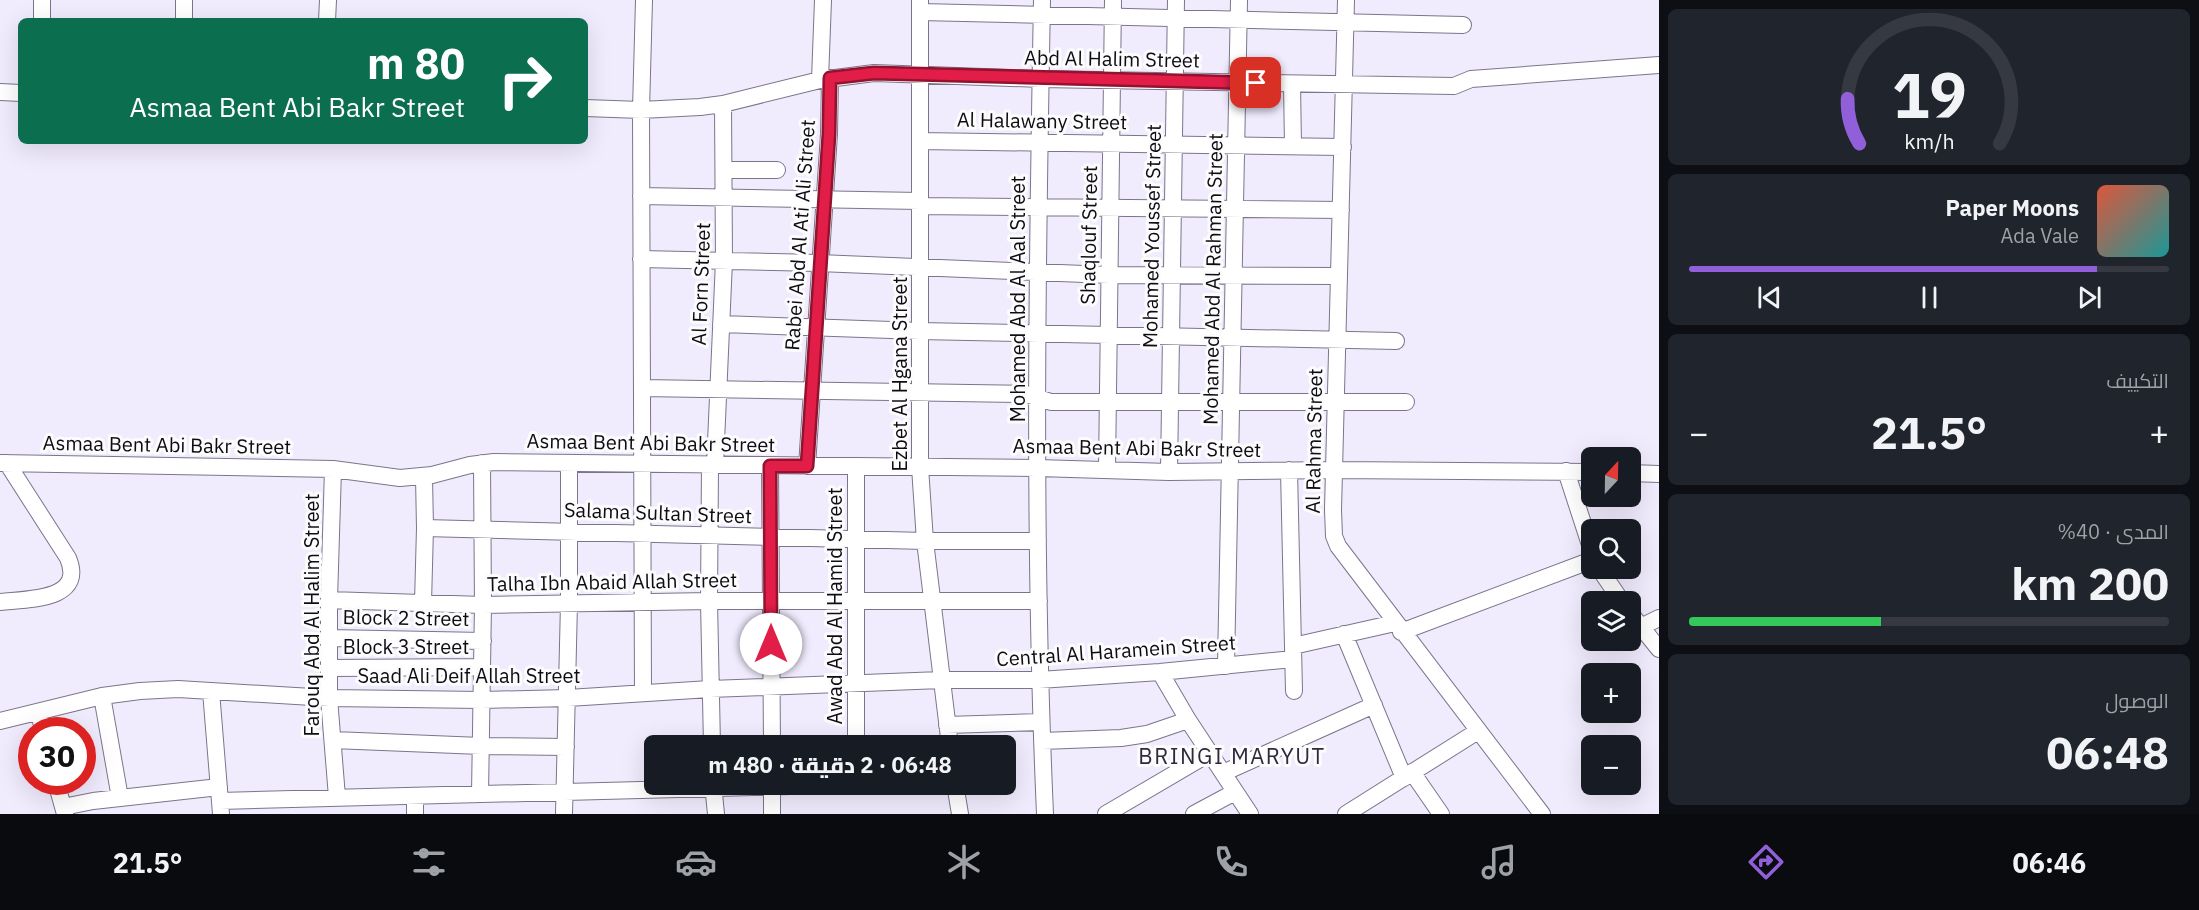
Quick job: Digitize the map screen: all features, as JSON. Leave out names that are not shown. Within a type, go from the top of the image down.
[{"type":"street","points":[[42,0],[42,18]]},
{"type":"street","points":[[184,0],[184,18]]},
{"type":"street","points":[[327,18],[328,0]]},
{"type":"street","points":[[644,0],[641,110],[644,693]]},
{"type":"street","name":"Rabei Abd Al Ati Ali Street","points":[[807,466],[829,134],[823,0]]},
{"type":"street","name":"Mohamed Youssef Street","points":[[1169,472],[1176,0]]},
{"type":"street","name":"Mohamed Abd Al Rahman Street","points":[[1226,666],[1239,0]]},
{"type":"street","name":"Al Rahma Street","points":[[1346,0],[1333,525],[1338,546],[1542,814]]},
{"type":"street","points":[[920,6],[1113,8],[1176,18],[1463,25]]},
{"type":"street","name":"Ezbet Al Hgana Street","points":[[920,6],[920,467],[932,602],[948,735]]},
{"type":"street","name":"Mohamed Abd Al Aal Street","points":[[1042,7],[1038,273],[1038,541],[1039,680],[1045,814]]},
{"type":"street","name":"Shaqlouf Street","points":[[1107,470],[1113,8]]},
{"type":"street","name":"Abd Al Halim Street","points":[[588,108],[641,110],[700,107],[723,104],[825,79],[874,73],[1175,82],[1457,85],[1471,79],[1659,65]]},
{"type":"street","points":[[1292,84],[1293,147]]},
{"type":"street","points":[[0,92],[18,93]]},
{"type":"street","name":"Al Forn Street","points":[[712,735],[710,535],[724,261],[723,104]]},
{"type":"street","name":"Al Halawany Street","points":[[920,141],[1343,147]]},
{"type":"street","points":[[724,170],[777,170]]},
{"type":"street","points":[[641,196],[824,198],[920,204],[1039,207],[1341,210]]},
{"type":"street","points":[[641,259],[819,263],[1109,275],[1339,276]]},
{"type":"street","points":[[721,324],[1038,334],[1396,341]]},
{"type":"street","points":[[642,388],[1026,394],[1051,402],[1407,402]]},
{"type":"street","points":[[0,602],[59,592],[70,581],[72,573],[68,558],[3,463]]},
{"type":"street","name":"Asmaa Bent Abi Bakr Street","points":[[3,463],[333,469],[388,477],[424,477],[482,463],[1038,468],[1169,472],[1289,470],[1581,472]]},
{"type":"street","points":[[480,794],[483,641],[482,463]]},
{"type":"street","points":[[564,814],[568,698],[569,464]]},
{"type":"street","points":[[770,466],[772,735]]},
{"type":"street","name":"Awad Abd Al Hamid Street","points":[[856,466],[856,735]]},
{"type":"street","name":"Farouq Abd Al Halim Street","points":[[333,469],[329,698],[337,797]]},
{"type":"street","points":[[1289,470],[1294,691]]},
{"type":"street","points":[[1566,471],[1582,519]]},
{"type":"street","points":[[1641,473],[1659,474]]},
{"type":"street","points":[[423,603],[424,477]]},
{"type":"street","name":"Salama Sultan Street","points":[[425,528],[926,541],[1038,541]]},
{"type":"street","name":"Central Al Haramein Street","points":[[941,680],[1039,680],[1226,666],[1293,653],[1344,634],[1398,627],[1581,564]]},
{"type":"street","name":"Talha Ibn Abaid Allah Street","points":[[329,600],[483,604],[1039,601]]},
{"type":"street","points":[[1659,618],[1641,627],[1659,649]]},
{"type":"street","points":[[1344,634],[1374,705],[1408,775],[1441,814]]},
{"type":"street","name":"Block 2 Street","points":[[329,638],[483,641]]},
{"type":"street","name":"Block 3 Street","points":[[329,668],[482,667]]},
{"type":"street","points":[[1160,672],[1188,720],[1250,814]]},
{"type":"street","name":"Saad Ali Deif Allah Street","points":[[0,721],[102,696],[140,691],[211,691],[329,698],[482,700],[941,680]]},
{"type":"street","points":[[211,691],[220,800]]},
{"type":"street","points":[[102,696],[120,798]]},
{"type":"street","points":[[1223,773],[1374,705]]},
{"type":"street","points":[[39,712],[40,717]]},
{"type":"street","points":[[1042,741],[1121,738],[1147,734],[1188,720]]},
{"type":"street","points":[[947,725],[1041,722]]},
{"type":"street","points":[[1346,814],[1478,731]]},
{"type":"street","points":[[333,740],[566,747]]},
{"type":"street","points":[[1107,813],[1210,753]]},
{"type":"street","points":[[60,795],[64,811],[120,798],[220,800],[415,797],[644,789]]},
{"type":"street","points":[[1194,814],[1235,792]]},
{"type":"street","points":[[714,795],[716,814]]},
{"type":"street","points":[[772,795],[772,814]]},
{"type":"street","points":[[957,795],[960,814]]},
{"type":"street","points":[[415,797],[415,814]]},
{"type":"district","name":"BRINGI MARYUT","points":[[1232,756]]},
{"type":"route","points":[[771,644],[770,466],[807,466],[829,134],[830,78],[874,73],[1256,83]]}]
